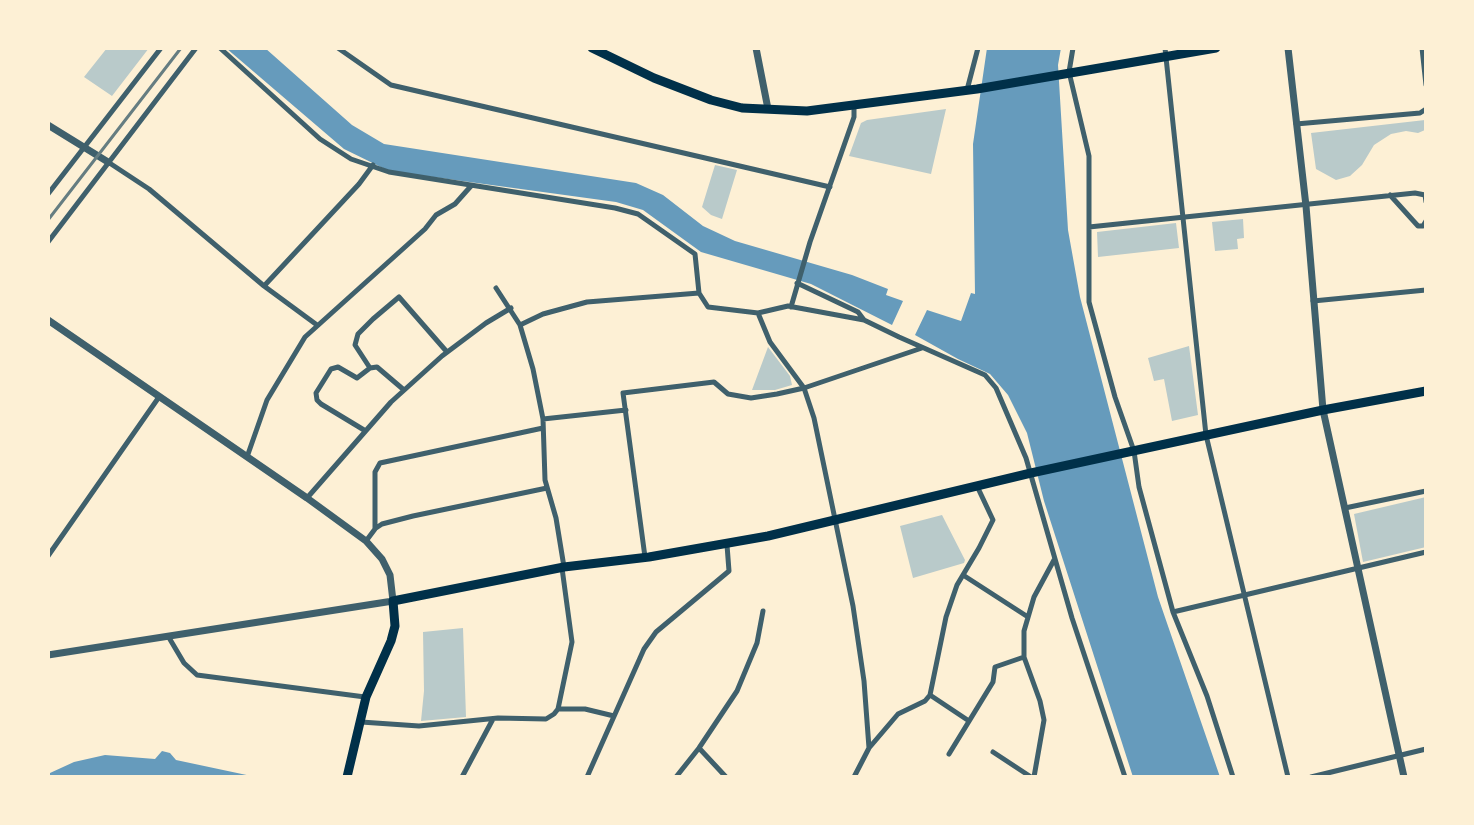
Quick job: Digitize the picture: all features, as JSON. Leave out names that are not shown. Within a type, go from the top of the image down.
[{"type":"main road","points":[[592,48],[654,78],[711,100],[742,108],[807,111],[972,90],[1165,52],[1216,48]]},
{"type":"main road","points":[[347,777],[366,697],[395,626],[393,601],[563,567],[727,544],[976,485],[1323,410],[1426,391]]},
{"type":"street","points":[[48,194],[161,48]]},
{"type":"street","points":[[48,242],[196,48]]},
{"type":"street","points":[[220,48],[320,139],[351,159],[389,172],[638,214],[695,254],[699,293],[708,307],[758,313],[772,308],[791,307],[864,320],[985,375],[996,388],[1008,413],[1031,473],[1054,559],[1125,777]]},
{"type":"street","points":[[338,48],[391,85],[830,187]]},
{"type":"street","points":[[756,48],[768,109]]},
{"type":"street","points":[[972,90],[978,48]]},
{"type":"street","points":[[1073,48],[1065,72],[1089,156],[1089,302],[1173,612],[1207,696],[1233,777]]},
{"type":"street","points":[[1288,48],[1306,206],[1323,410],[1404,777]]},
{"type":"street","points":[[1422,48],[1426,85]]},
{"type":"street","points":[[1165,52],[1206,435],[1288,777]]},
{"type":"street","points":[[791,307],[810,242],[854,117],[854,106]]},
{"type":"street","points":[[1296,124],[1420,113],[1426,109]]},
{"type":"street","points":[[48,125],[149,189],[264,286],[317,325]]},
{"type":"street","points":[[264,286],[373,165]]},
{"type":"street","points":[[247,458],[267,400],[305,337],[425,229],[436,215],[455,204],[471,186]]},
{"type":"street","points":[[1089,227],[1415,193],[1425,195],[1426,202]]},
{"type":"street","points":[[1390,195],[1418,226],[1423,226],[1426,221]]},
{"type":"street","points":[[797,283],[858,312],[864,320]]},
{"type":"street","points":[[361,722],[419,726],[494,718],[546,719],[558,709],[572,642],[556,518],[543,462],[543,419],[520,325],[496,288]]},
{"type":"street","points":[[1313,301],[1426,290]]},
{"type":"street","points":[[520,325],[543,314],[587,302],[699,293]]},
{"type":"street","points":[[370,368],[355,345],[358,334],[399,297],[447,352]]},
{"type":"street","points":[[307,498],[364,430],[404,390],[447,352],[511,308]]},
{"type":"street","points":[[758,313],[770,342],[804,388],[836,519],[864,681],[869,748]]},
{"type":"street","points":[[48,320],[366,541],[382,559],[390,575],[393,601],[48,655]]},
{"type":"street","points":[[645,557],[623,393],[714,382],[728,394],[751,398],[804,388],[923,348]]},
{"type":"street","points":[[364,430],[317,400],[316,393],[331,369],[338,367],[357,378],[370,368],[377,367],[404,390]]},
{"type":"street","points":[[48,556],[159,397]]},
{"type":"street","points":[[543,419],[626,410]]},
{"type":"street","points":[[375,529],[375,472],[380,463],[543,428]]},
{"type":"street","points":[[854,777],[869,748],[898,714],[925,701],[930,695],[946,617],[963,575],[993,520],[976,485]]},
{"type":"street","points":[[366,541],[382,524],[547,488]]},
{"type":"street","points":[[1345,508],[1426,491]]},
{"type":"street","points":[[587,777],[644,649],[656,632],[729,571],[727,544]]},
{"type":"street","points":[[1173,612],[1426,552]]},
{"type":"street","points":[[993,752],[1033,777],[1044,720],[1024,657],[1024,631],[1034,597],[1054,559]]},
{"type":"street","points":[[963,575],[1028,617]]},
{"type":"street","points":[[676,777],[737,691],[757,643],[763,611]]},
{"type":"street","points":[[168,636],[184,663],[197,675],[366,697]]},
{"type":"street","points":[[949,754],[993,682],[995,667],[1024,657]]},
{"type":"street","points":[[930,695],[969,721]]},
{"type":"street","points":[[558,709],[585,709],[614,716]]},
{"type":"street","points":[[462,777],[494,718]]},
{"type":"street","points":[[699,748],[726,777]]},
{"type":"street","points":[[1311,777],[1426,749]]},
{"type":"shaded area","points":[[107,48],[149,48],[112,96],[84,77]]},
{"type":"shaded area","points":[[946,109],[931,174],[849,156],[861,123],[867,120]]},
{"type":"shaded area","points":[[1425,120],[1425,130],[1391,134],[1374,145],[1362,165],[1350,176],[1336,180],[1316,169],[1311,133]]},
{"type":"shaded area","points":[[715,165],[737,170],[722,219],[702,207]]},
{"type":"shaded area","points":[[1243,219],[1244,238],[1237,239],[1238,249],[1215,251],[1212,222]]},
{"type":"shaded area","points":[[1176,223],[1179,248],[1098,257],[1097,232]]},
{"type":"shaded area","points":[[1189,346],[1198,415],[1172,421],[1164,379],[1154,381],[1148,358]]},
{"type":"shaded area","points":[[768,347],[790,376],[792,385],[775,390],[752,390]]},
{"type":"shaded area","points":[[1426,497],[1426,547],[1363,562],[1354,514]]},
{"type":"shaded area","points":[[942,515],[964,563],[913,578],[900,526]]},
{"type":"shaded area","points":[[463,628],[466,717],[421,721],[423,632]]},
{"type":"water","points":[[226,48],[265,48],[352,125],[384,144],[636,183],[663,195],[703,226],[735,241],[852,275],[888,289],[886,295],[903,301],[892,325],[811,284],[701,252],[643,210],[616,202],[389,171],[344,149]]},
{"type":"water","points":[[987,48],[1061,48],[1058,65],[1068,230],[1080,297],[1158,597],[1220,777],[1133,777],[1044,501],[1027,433],[1008,395],[990,374],[915,335],[927,310],[961,321],[971,293],[975,294],[973,144]]},
{"type":"water","points":[[162,751],[170,753],[176,760],[256,777],[48,777],[50,773],[74,762],[105,755],[155,759]]},
{"type":"railway","points":[[48,220],[181,48]]}]
